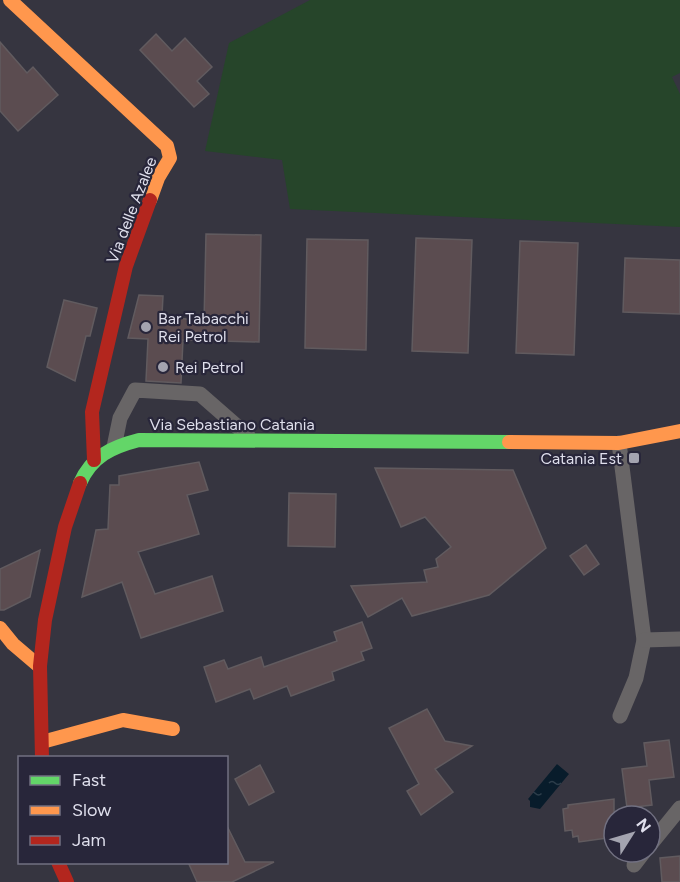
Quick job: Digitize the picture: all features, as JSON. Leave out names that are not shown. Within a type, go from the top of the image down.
[{"type":"main road","name":"Via delle Azalee","points":[[10,0],[167,146],[170,158],[158,178],[126,266],[92,412],[94,460]]},
{"type":"main road","name":"Via Sebastiano Catania","points":[[42,756],[40,667],[56,565],[71,506],[82,480],[94,460],[114,447],[139,440],[619,443],[680,431]]},
{"type":"main road","points":[[0,628],[13,644],[40,667]]},
{"type":"main road","points":[[42,742],[123,720],[173,729]]},
{"type":"main road","points":[[59,864],[67,882]]},
{"type":"lane","points":[[114,447],[120,418],[135,390],[200,394],[253,440]]},
{"type":"lane","points":[[619,443],[644,640],[636,678],[620,716]]},
{"type":"lane","points":[[644,640],[680,639]]},
{"type":"lane","points":[[662,830],[680,808]]},
{"type":"green space","points":[[310,0],[680,0],[680,73],[672,77],[680,94],[680,227],[290,209],[282,160],[205,151],[229,43]]},
{"type":"water","points":[[557,764],[569,774],[540,809],[530,807],[528,799]]},
{"type":"building","points":[[156,34],[172,51],[185,38],[212,67],[197,81],[209,94],[194,107],[140,50]]},
{"type":"building","points":[[0,42],[27,73],[33,67],[58,95],[18,131],[0,111]]},
{"type":"building","points":[[206,234],[261,235],[259,342],[183,340],[181,383],[146,381],[148,339],[128,338],[139,295],[163,296],[162,315],[204,322]]},
{"type":"building","points":[[416,238],[472,240],[468,353],[412,351]]},
{"type":"building","points":[[307,239],[368,240],[366,350],[305,348]]},
{"type":"building","points":[[520,241],[578,243],[574,355],[516,353]]},
{"type":"building","points":[[625,258],[680,260],[680,314],[623,312]]},
{"type":"building","points":[[64,300],[97,308],[90,336],[86,336],[75,381],[47,367]]},
{"type":"building","points":[[199,462],[208,490],[187,495],[199,534],[138,552],[155,594],[212,576],[223,611],[141,638],[122,582],[82,597],[96,530],[108,529],[110,485],[119,485],[119,476]]},
{"type":"building","points":[[375,468],[513,470],[546,548],[489,595],[412,616],[402,598],[368,617],[351,586],[427,582],[424,570],[438,567],[436,559],[451,547],[425,517],[401,527]]},
{"type":"building","points":[[289,493],[336,494],[335,547],[288,546]]},
{"type":"building","points":[[586,545],[599,564],[584,575],[570,556]]},
{"type":"building","points":[[40,550],[30,597],[0,610],[0,569]]},
{"type":"building","points":[[362,622],[372,648],[361,652],[364,660],[332,672],[334,680],[291,696],[287,686],[254,699],[250,689],[216,702],[204,667],[224,660],[228,669],[261,657],[264,667],[337,641],[334,632]]},
{"type":"building","points":[[427,709],[445,741],[472,746],[435,769],[453,792],[421,815],[407,791],[419,784],[389,728]]},
{"type":"building","points":[[669,740],[674,777],[649,780],[652,804],[626,804],[622,769],[647,766],[644,743]]},
{"type":"building","points":[[260,765],[274,792],[249,805],[235,779]]},
{"type":"building","points":[[614,799],[614,804],[602,804],[602,839],[579,842],[578,836],[573,837],[572,830],[565,831],[563,809],[568,808],[568,805]]},
{"type":"building","points":[[228,828],[245,862],[274,862],[232,882],[197,882],[189,864],[228,864]]},
{"type":"building","points":[[680,856],[680,882],[662,882],[662,858]]},
{"type":"traffic: fast","points":[[80,483],[97,459],[120,446],[139,440],[509,442]]},
{"type":"traffic: slow","points":[[10,0],[167,146],[170,158],[158,178],[150,200]]},
{"type":"traffic: slow","points":[[509,442],[619,443],[680,431]]},
{"type":"traffic: slow","points":[[0,628],[13,644],[40,667]]},
{"type":"traffic: slow","points":[[42,742],[123,720],[173,729]]},
{"type":"traffic: jam","points":[[94,460],[92,412],[126,266],[150,200]]},
{"type":"traffic: jam","points":[[42,756],[40,666],[45,620],[65,527],[80,483]]},
{"type":"traffic: jam","points":[[59,864],[67,882]]},
{"type":"place","name":"Bar Tabacchi Rei Petrol","points":[[146,327]]},
{"type":"place","name":"Rei Petrol","points":[[163,367]]},
{"type":"place","name":"Catania Est","points":[[634,458]]}]
